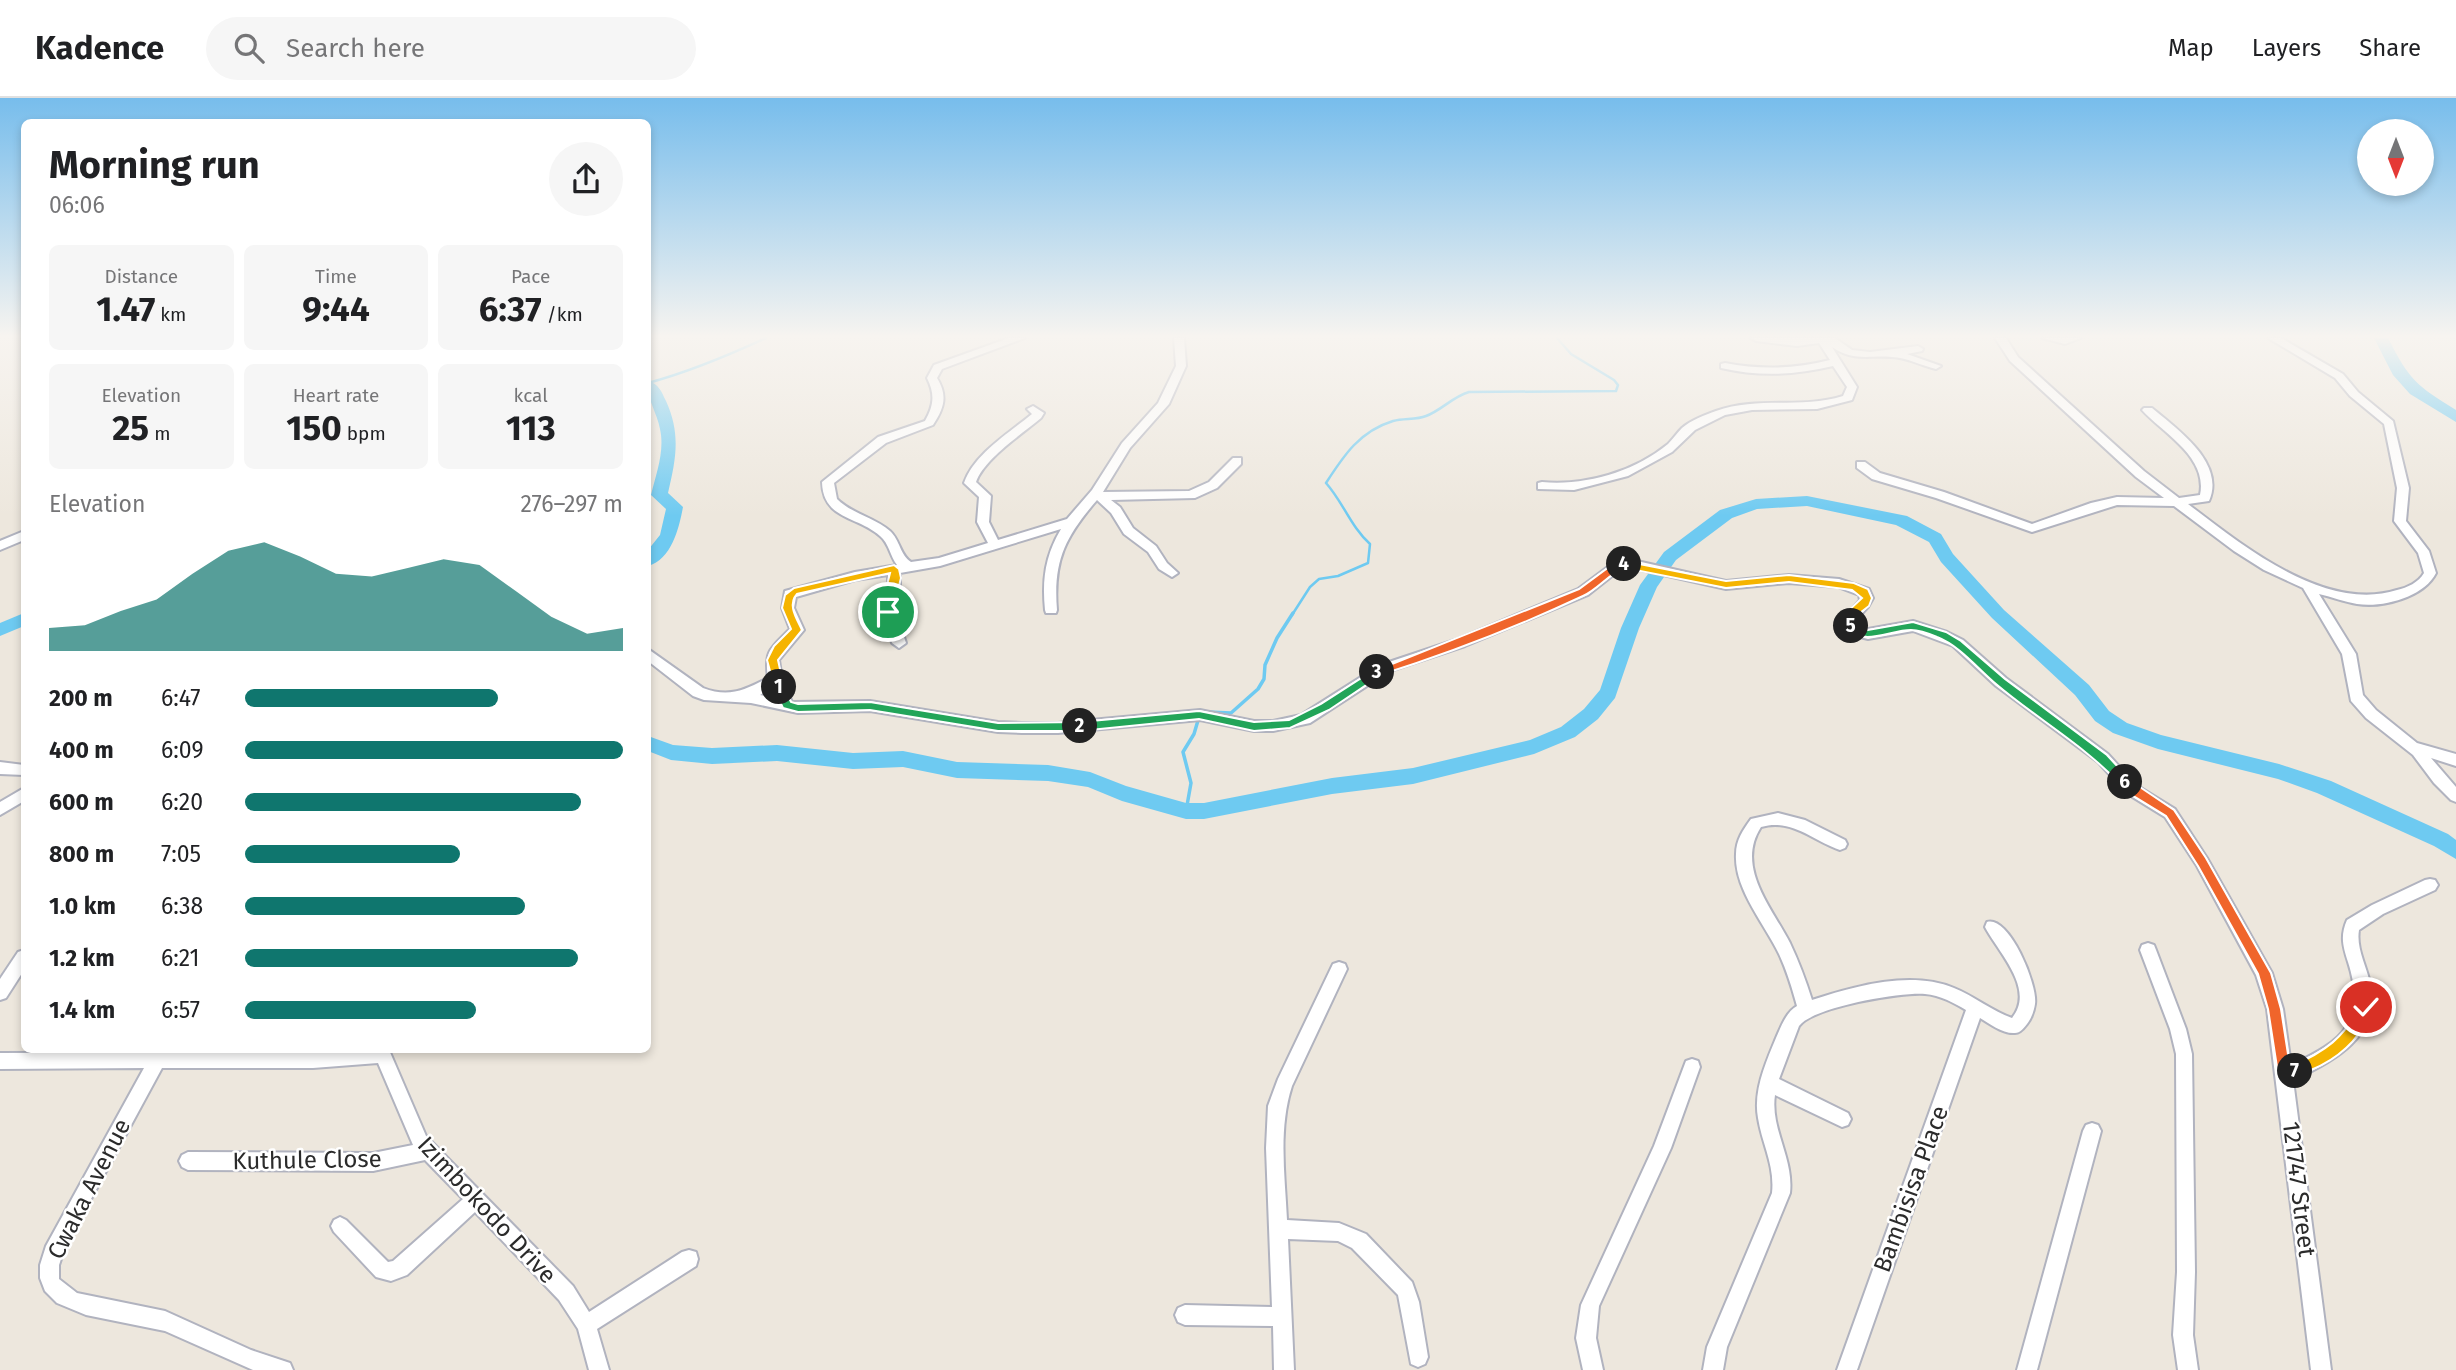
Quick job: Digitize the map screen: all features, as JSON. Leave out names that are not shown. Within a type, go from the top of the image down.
[{"type":"street","points":[[910,567],[897,559],[887,535],[836,505],[828,491],[828,482],[883,440],[929,424],[941,397]]},
{"type":"street","points":[[1051,610],[1048,586],[1052,557],[1071,522],[1098,495],[1126,446],[1166,397]]},
{"type":"street","points":[[1542,486],[1560,489],[1598,482],[1667,451],[1687,431],[1721,413],[1738,408],[1818,407],[1848,397]]},
{"type":"street","points":[[2057,397],[2113,451],[2247,555],[2307,585],[2349,599],[2372,600],[2407,593],[2426,581],[2430,573],[2427,556],[2400,521],[2403,488],[2389,423],[2358,397]]},
{"type":"street","points":[[995,545],[983,522],[985,496],[970,483],[970,476],[978,466],[1037,416],[1038,413],[1033,409]]},
{"type":"street","points":[[1861,465],[1876,476],[1940,495],[2032,528],[2117,501],[2177,502],[2205,498],[2207,481],[2191,450],[2148,410]]},
{"type":"street","points":[[1098,495],[1192,495],[1213,485],[1237,461]]},
{"type":"street","points":[[1098,495],[1116,510],[1125,527],[1152,549],[1163,566],[1172,573]]},
{"type":"street","points":[[787,705],[775,680],[772,666],[774,654],[797,630],[788,608],[790,594],[855,576],[940,562],[1071,522]]},
{"type":"street","points":[[0,546],[21,536]]},
{"type":"street","name":"121747 Street","points":[[787,705],[809,709],[870,706],[1022,729],[1199,715],[1254,726],[1273,726],[1305,719],[1385,668],[1460,643],[1583,592],[1616,566],[1628,563],[1726,584],[1789,579],[1839,583],[1864,592],[1866,603],[1851,614],[1849,620],[1857,632],[1868,634],[1913,626],[1958,643],[2001,682],[2103,758],[2131,789],[2170,813],[2202,862],[2264,973],[2275,1009],[2321,1370]]},
{"type":"street","points":[[894,569],[894,587],[887,605],[899,643]]},
{"type":"street","points":[[2307,585],[2349,654],[2356,697],[2371,714],[2414,747],[2456,796]]},
{"type":"street","points":[[651,656],[698,692],[721,698],[744,698],[787,705]]},
{"type":"street","points":[[744,698],[775,680]]},
{"type":"street","points":[[2414,747],[2456,760]]},
{"type":"street","points":[[0,768],[21,770]]},
{"type":"street","points":[[0,809],[21,796]]},
{"type":"street","points":[[1806,1009],[1786,951],[1751,887],[1745,867],[1745,839],[1756,823],[1777,818],[1789,820],[1840,844]]},
{"type":"street","points":[[2284,1076],[2325,1058],[2337,1049],[2361,1020],[2366,996],[2350,940],[2353,926],[2369,913],[2430,885]]},
{"type":"street","points":[[1713,1370],[1717,1347],[1783,1183],[1781,1162],[1765,1106],[1769,1083],[1790,1027],[1806,1009],[1916,986],[1942,992],[2010,1025],[2018,1023],[2022,1018],[2027,996],[2015,958],[1993,927]]},
{"type":"street","points":[[2148,950],[2178,1028],[2184,1054],[2186,1272],[2183,1335],[2188,1370]]},
{"type":"street","points":[[0,993],[21,962]]},
{"type":"street","points":[[1284,1370],[1275,1148],[1277,1106],[1284,1085],[1339,969]]},
{"type":"street","name":"Bambisisa Place","points":[[1847,1370],[1975,1009]]},
{"type":"street","points":[[0,1061],[40,1055],[313,1060],[382,1053]]},
{"type":"street","name":"Izimbokodo Drive","points":[[382,1053],[410,1122],[426,1151],[566,1293],[586,1325],[599,1370]]},
{"type":"street","name":"Cwaka Avenue","points":[[166,1057],[58,1240],[49,1264],[51,1282],[59,1294],[67,1299],[152,1317],[255,1364],[283,1370]]},
{"type":"street","points":[[1593,1370],[1584,1341],[1584,1326],[1590,1305],[1662,1148],[1692,1067]]},
{"type":"street","points":[[1769,1083],[1842,1119]]},
{"type":"street","points":[[2027,1370],[2092,1131]]},
{"type":"street","name":"Kuthule Close","points":[[188,1161],[373,1162],[426,1151]]},
{"type":"street","points":[[340,1226],[383,1270],[391,1272],[406,1263],[474,1201]]},
{"type":"street","points":[[1279,1229],[1339,1232],[1359,1241],[1405,1289],[1410,1302],[1418,1357]]},
{"type":"street","points":[[586,1325],[689,1259]]},
{"type":"street","points":[[1185,1315],[1282,1317]]},
{"type":"waterway","points":[[651,557],[668,537],[675,507],[659,495],[669,441],[665,418],[656,397]]},
{"type":"waterway","points":[[1292,615],[1310,587],[1319,579],[1338,576],[1368,563],[1370,544],[1326,483],[1346,454],[1362,438],[1381,425],[1426,416],[1456,397]]},
{"type":"waterway","points":[[2425,397],[2456,417]]},
{"type":"waterway","points":[[651,744],[671,752],[712,756],[777,753],[853,761],[903,759],[957,770],[1048,773],[1090,780],[1122,793],[1186,811],[1204,811],[1332,786],[1413,776],[1534,747],[1568,732],[1591,714],[1608,693],[1630,628],[1649,585],[1670,556],[1726,514],[1756,504],[1807,501],[1901,520],[1935,538],[1947,558],[1998,614],[2082,690],[2102,716],[2120,728],[2158,742],[2279,772],[2324,787],[2441,840],[2456,851]]},
{"type":"waterway","points":[[1208,712],[1231,713],[1258,689],[1264,679],[1265,665],[1277,638],[1293,613]]},
{"type":"waterway","points":[[0,630],[21,620]]},
{"type":"waterway","points":[[1186,811],[1191,783],[1183,752],[1194,734],[1199,717]]},
{"type":"route","points":[[888,612],[887,605],[894,587],[894,569],[855,576],[790,594],[788,608],[797,630],[793,637],[778,649],[772,660],[775,680],[787,705],[809,709],[870,706],[1022,729],[1199,715],[1254,726],[1273,726],[1305,719],[1368,676],[1385,668],[1460,643],[1540,607],[1583,592],[1616,566],[1628,563],[1659,572],[1726,584],[1789,579],[1854,586],[1864,592],[1867,598],[1866,603],[1851,614],[1849,620],[1857,632],[1868,634],[1913,626],[1958,643],[2001,682],[2103,758],[2131,789],[2170,813],[2202,862],[2264,973],[2275,1009],[2284,1076],[2325,1058],[2337,1049],[2361,1020],[2366,1007]]}]
